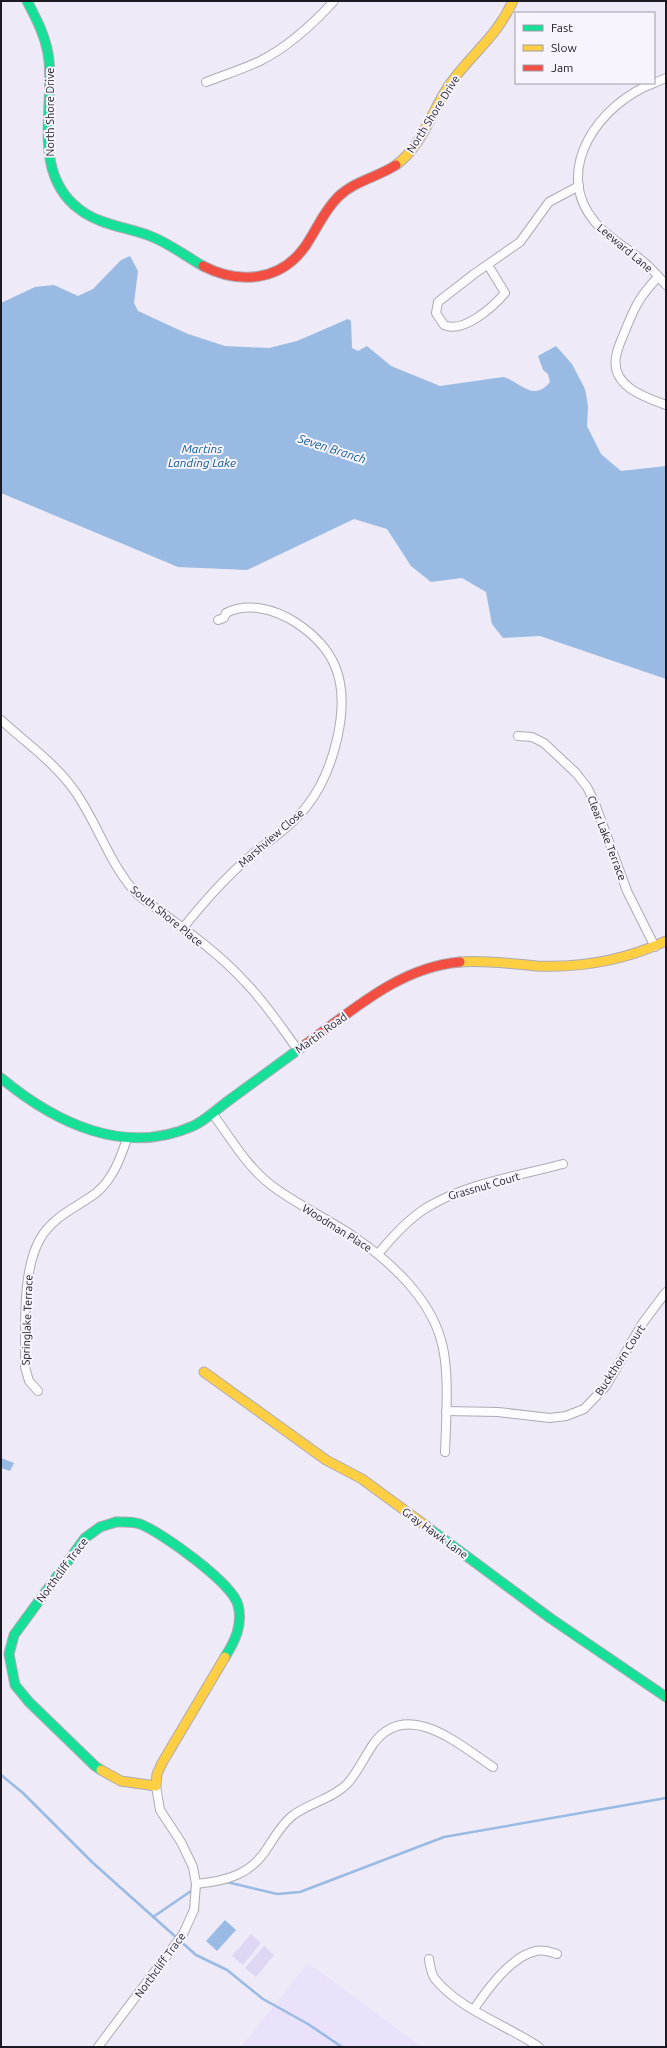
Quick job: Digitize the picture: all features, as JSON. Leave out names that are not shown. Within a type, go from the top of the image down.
[{"type":"street","name":"North Shore Drive","points":[[27,1],[42,32],[49,60],[50,167],[58,186],[70,203],[82,213],[95,220],[141,232],[160,240],[214,273],[242,279],[268,275],[290,263],[306,247],[325,212],[338,197],[354,185],[394,167],[412,151],[450,84],[489,40],[504,20],[513,1]]},
{"type":"street","points":[[206,82],[260,61],[279,50],[296,38],[334,1]]},
{"type":"street","name":"Leeward Lane","points":[[655,83],[666,79]]},
{"type":"street","name":"Leeward Lane","points":[[652,84],[628,96],[612,108],[598,123],[581,157],[578,171],[579,186],[585,206],[595,222],[642,260],[666,285]]},
{"type":"street","points":[[488,264],[505,293],[496,304],[466,324],[454,328],[444,325],[436,313],[438,302],[488,264],[520,242],[549,202],[579,186]]},
{"type":"street","points":[[658,277],[643,292],[636,303],[615,358],[616,370],[620,379],[628,387],[644,397],[666,405]]},
{"type":"street","name":"Marshview Close","points":[[183,928],[226,877],[289,826],[307,806],[319,789],[328,770],[335,750],[339,728],[341,694],[339,676],[330,655],[315,638],[288,618],[262,609],[235,608],[226,613],[224,618],[218,620]]},
{"type":"street","name":"South Shore Place","points":[[1,720],[44,756],[74,789],[86,808],[126,882],[138,895],[183,928],[220,958],[245,982],[266,1006],[298,1050]]},
{"type":"street","name":"Clear Lake Terrace","points":[[518,736],[532,737],[544,743],[576,773],[587,787],[594,801],[627,891],[655,947]]},
{"type":"street","name":"Martin Road","points":[[1,1078],[30,1103],[47,1113],[93,1133],[127,1139],[159,1137],[175,1134],[194,1126],[380,990],[429,968],[453,963],[478,961],[550,966],[584,965],[622,958],[655,947],[666,941]]},
{"type":"street","name":"Woodman Place","points":[[212,1113],[245,1158],[270,1184],[296,1203],[353,1236],[378,1254],[399,1274],[427,1307],[436,1325],[445,1358],[445,1452]]},
{"type":"street","name":"Springlake Terrace","points":[[38,1391],[29,1381],[25,1367],[28,1273],[32,1255],[41,1238],[54,1221],[95,1193],[108,1181],[118,1165],[127,1139]]},
{"type":"street","name":"Grassnut Court","points":[[378,1254],[408,1222],[442,1199],[467,1189],[563,1164]]},
{"type":"street","name":"Buckthorn Court","points":[[446,1411],[498,1412],[550,1418],[566,1416],[584,1409],[606,1386],[642,1324],[666,1292]]},
{"type":"street","name":"Gray Hawk Lane","points":[[204,1372],[326,1460],[362,1479],[550,1618],[666,1697]]},
{"type":"street","name":"Northcliff Trace","points":[[98,2047],[183,1934],[194,1910],[196,1884],[193,1867],[188,1853],[160,1810],[156,1786],[157,1774],[162,1762],[235,1641],[240,1626],[240,1612],[233,1594],[219,1578],[148,1528],[131,1522],[116,1522],[100,1527],[85,1538],[19,1626],[10,1645],[9,1666],[15,1685],[29,1702],[95,1766],[108,1775],[121,1781],[156,1786]]},
{"type":"street","points":[[196,1884],[228,1880],[251,1867],[263,1855],[289,1819],[303,1808],[332,1794],[345,1785],[356,1773],[374,1743],[394,1728],[413,1724],[431,1728],[493,1767]]},
{"type":"street","points":[[474,2010],[490,1987],[513,1963],[536,1951],[548,1951],[557,1954]]},
{"type":"street","points":[[429,1959],[430,1969],[435,1979],[452,1995],[474,2010],[539,2047]]},
{"type":"shaded area","points":[[251,1934],[261,1943],[243,1965],[232,1956]]},
{"type":"shaded area","points":[[264,1946],[274,1955],[256,1977],[245,1968]]},
{"type":"shaded area","points":[[308,1963],[422,2047],[241,2047]]},
{"type":"water","name":"Martins Landing Lake","points":[[130,256],[138,271],[134,303],[138,311],[188,334],[225,346],[269,348],[297,341],[348,319],[351,321],[352,348],[358,351],[367,346],[391,366],[440,386],[503,377],[526,389],[538,391],[550,382],[548,374],[543,370],[538,356],[556,346],[572,364],[585,389],[588,406],[587,426],[601,454],[621,471],[666,466],[666,679],[540,636],[503,638],[492,624],[486,592],[462,578],[431,582],[411,566],[387,529],[354,519],[247,570],[178,567],[1,493],[1,303],[35,287],[54,285],[78,296],[93,289],[121,260]]},
{"type":"water","points":[[1,1458],[14,1463],[10,1471],[1,1468]]},
{"type":"water","points":[[225,1920],[236,1930],[217,1951],[206,1941]]},
{"type":"waterway","points":[[1,1775],[23,1793],[93,1863],[196,1955],[227,1970],[263,1999],[308,2024],[342,2047]]},
{"type":"waterway","points":[[227,1882],[277,1894],[300,1892],[444,1837],[666,1798]]},
{"type":"waterway","points":[[153,1917],[194,1889]]},
{"type":"traffic: fast","points":[[27,1],[41,30],[48,53],[50,80],[48,140],[50,160],[55,178],[64,194],[79,209],[95,219],[157,239],[203,266]]},
{"type":"traffic: fast","points":[[1,1078],[22,1094],[67,1121],[91,1130],[116,1136],[141,1138],[167,1135],[197,1124],[306,1044]]},
{"type":"traffic: fast","points":[[116,1522],[137,1523],[164,1537],[210,1572],[233,1596],[238,1605],[239,1626],[235,1639],[225,1657]]},
{"type":"traffic: fast","points":[[101,1770],[95,1766],[29,1702],[15,1685],[9,1654],[14,1635],[85,1538],[100,1527],[116,1522]]},
{"type":"traffic: fast","points":[[426,1526],[550,1618],[666,1697]]},
{"type":"traffic: slow","points":[[396,165],[406,157],[414,147],[443,94],[458,73],[499,25],[513,1]]},
{"type":"traffic: slow","points":[[460,962],[489,962],[537,966],[571,966],[619,958],[651,948],[666,941]]},
{"type":"traffic: slow","points":[[204,1372],[326,1460],[362,1479],[426,1526]]},
{"type":"traffic: slow","points":[[101,1770],[121,1781],[156,1786],[157,1774],[162,1763],[225,1657]]},
{"type":"traffic: jam","points":[[203,266],[230,276],[244,277],[257,276],[283,268],[304,248],[324,215],[338,197],[351,187],[396,165]]},
{"type":"traffic: jam","points":[[306,1044],[360,1004],[397,981],[417,972],[460,962]]},
{"type":"water label","name":"Seven Branch","points":[[332,449]]}]
